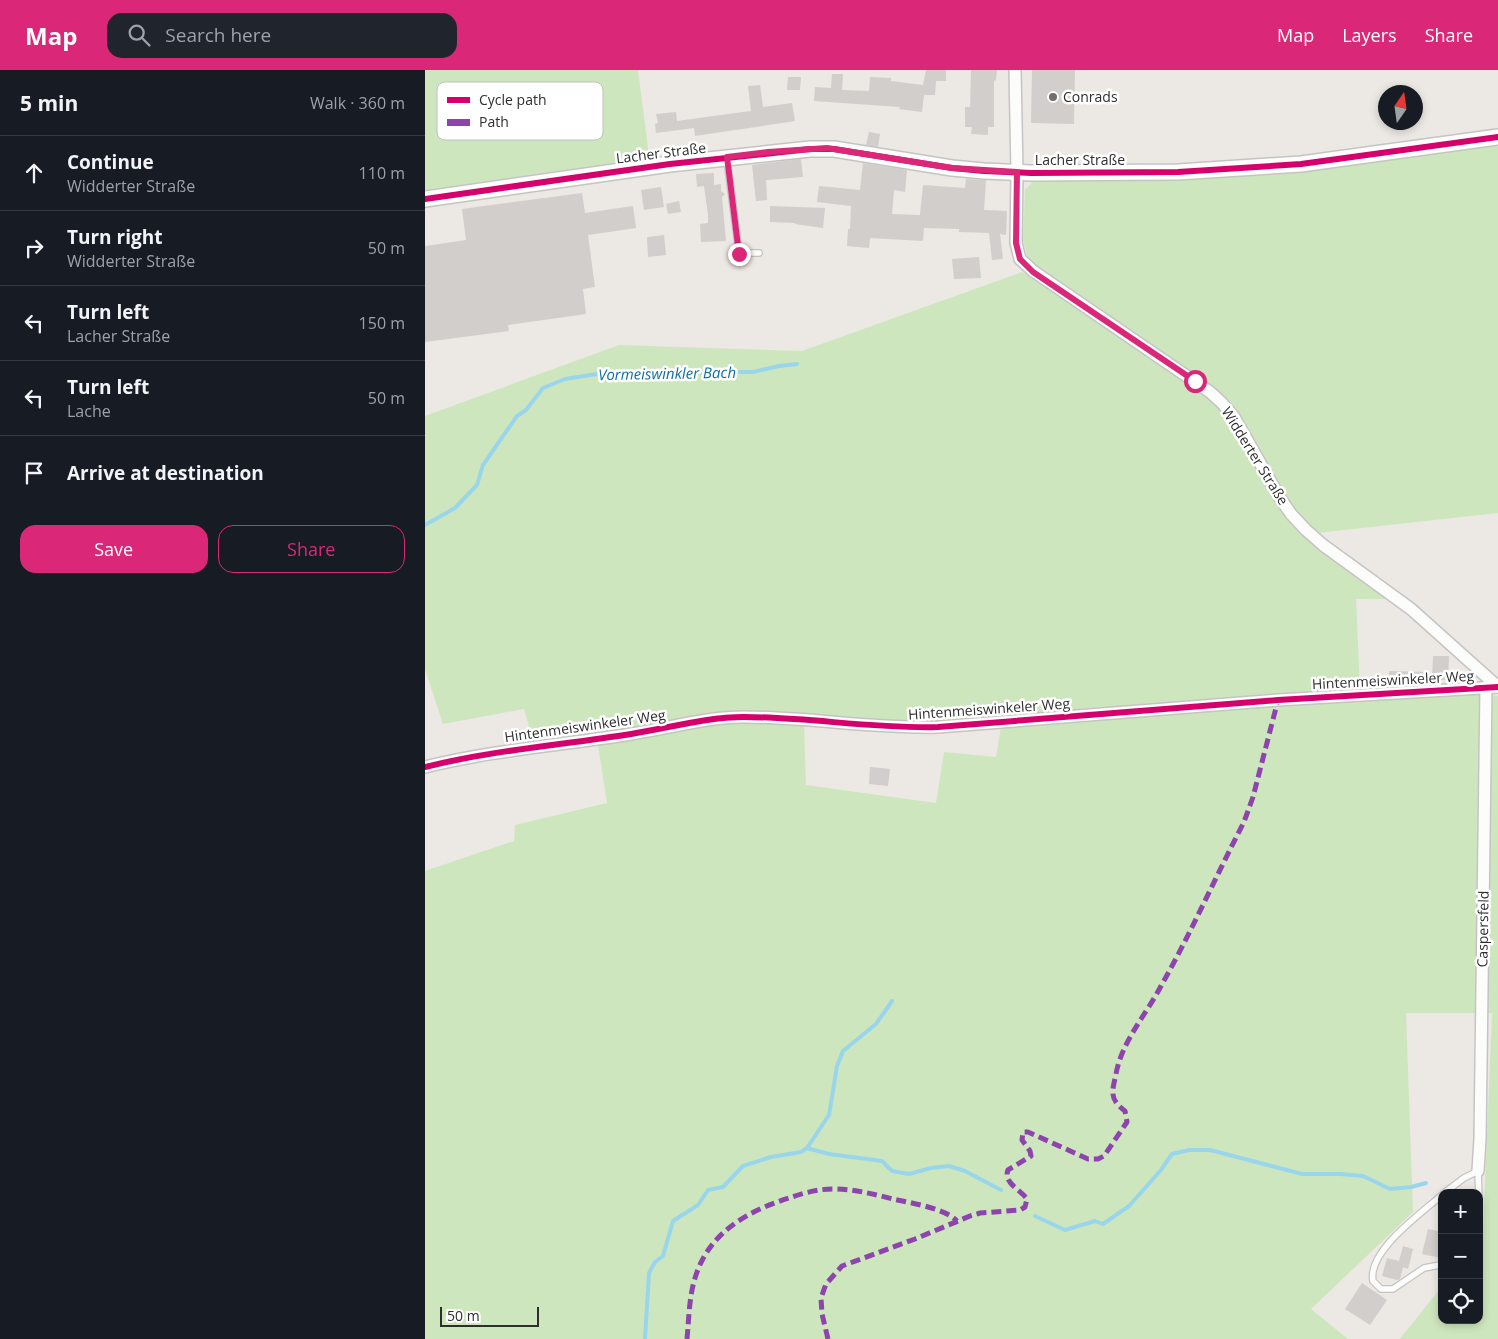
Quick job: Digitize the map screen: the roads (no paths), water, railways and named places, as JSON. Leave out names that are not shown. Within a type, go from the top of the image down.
[{"type":"street","name":"Widderter Straße","points":[[1015,70],[1016,243],[1018,254],[1024,264],[1195,381],[1216,398],[1234,418],[1280,498],[1291,514],[1306,530],[1323,545],[1411,609],[1495,687]]},
{"type":"street","name":"Lacher Straße","points":[[425,199],[727,157],[827,148],[952,168],[1017,172],[1178,172],[1301,164],[1498,137]]},
{"type":"street","name":"Hintenmeiswinkeler Weg","points":[[425,766],[491,752],[632,734],[731,717],[899,727],[938,727],[1269,700],[1495,687]]},
{"type":"street","name":"Caspersfeld","points":[[1478,1171],[1495,687]]},
{"type":"lane","points":[[727,157],[739,254],[759,253]]},
{"type":"lane","points":[[1450,1189],[1464,1178],[1478,1171]]},
{"type":"lane","name":"Caspersfeld","points":[[1478,1171],[1479,1189]]},
{"type":"lane","points":[[1438,1198],[1407,1225],[1383,1250],[1374,1266],[1373,1281],[1381,1289],[1393,1290],[1424,1268],[1438,1265]]},
{"type":"waterway","name":"Vormeiswinkler Bach","points":[[425,525],[455,508],[477,485],[483,465],[517,416],[526,410],[543,388],[565,379],[610,372],[637,377],[669,372],[688,374],[704,372],[753,372],[797,364]]},
{"type":"waterway","points":[[807,1148],[829,1115],[837,1066],[843,1051],[876,1024],[892,1001]]},
{"type":"waterway","points":[[645,1339],[649,1273],[655,1262],[663,1256],[673,1221],[698,1205],[708,1190],[723,1187],[743,1166],[771,1157],[801,1152],[807,1148],[829,1154],[882,1161],[892,1171],[909,1174],[931,1168],[949,1166],[965,1171],[1001,1190]]},
{"type":"waterway","points":[[1035,1216],[1065,1230],[1095,1221],[1103,1224],[1129,1206],[1161,1170],[1172,1154],[1189,1150],[1210,1150],[1302,1174],[1363,1176],[1390,1189],[1426,1183]]},
{"type":"place","name":"Conrads","points":[[1053,97]]}]
